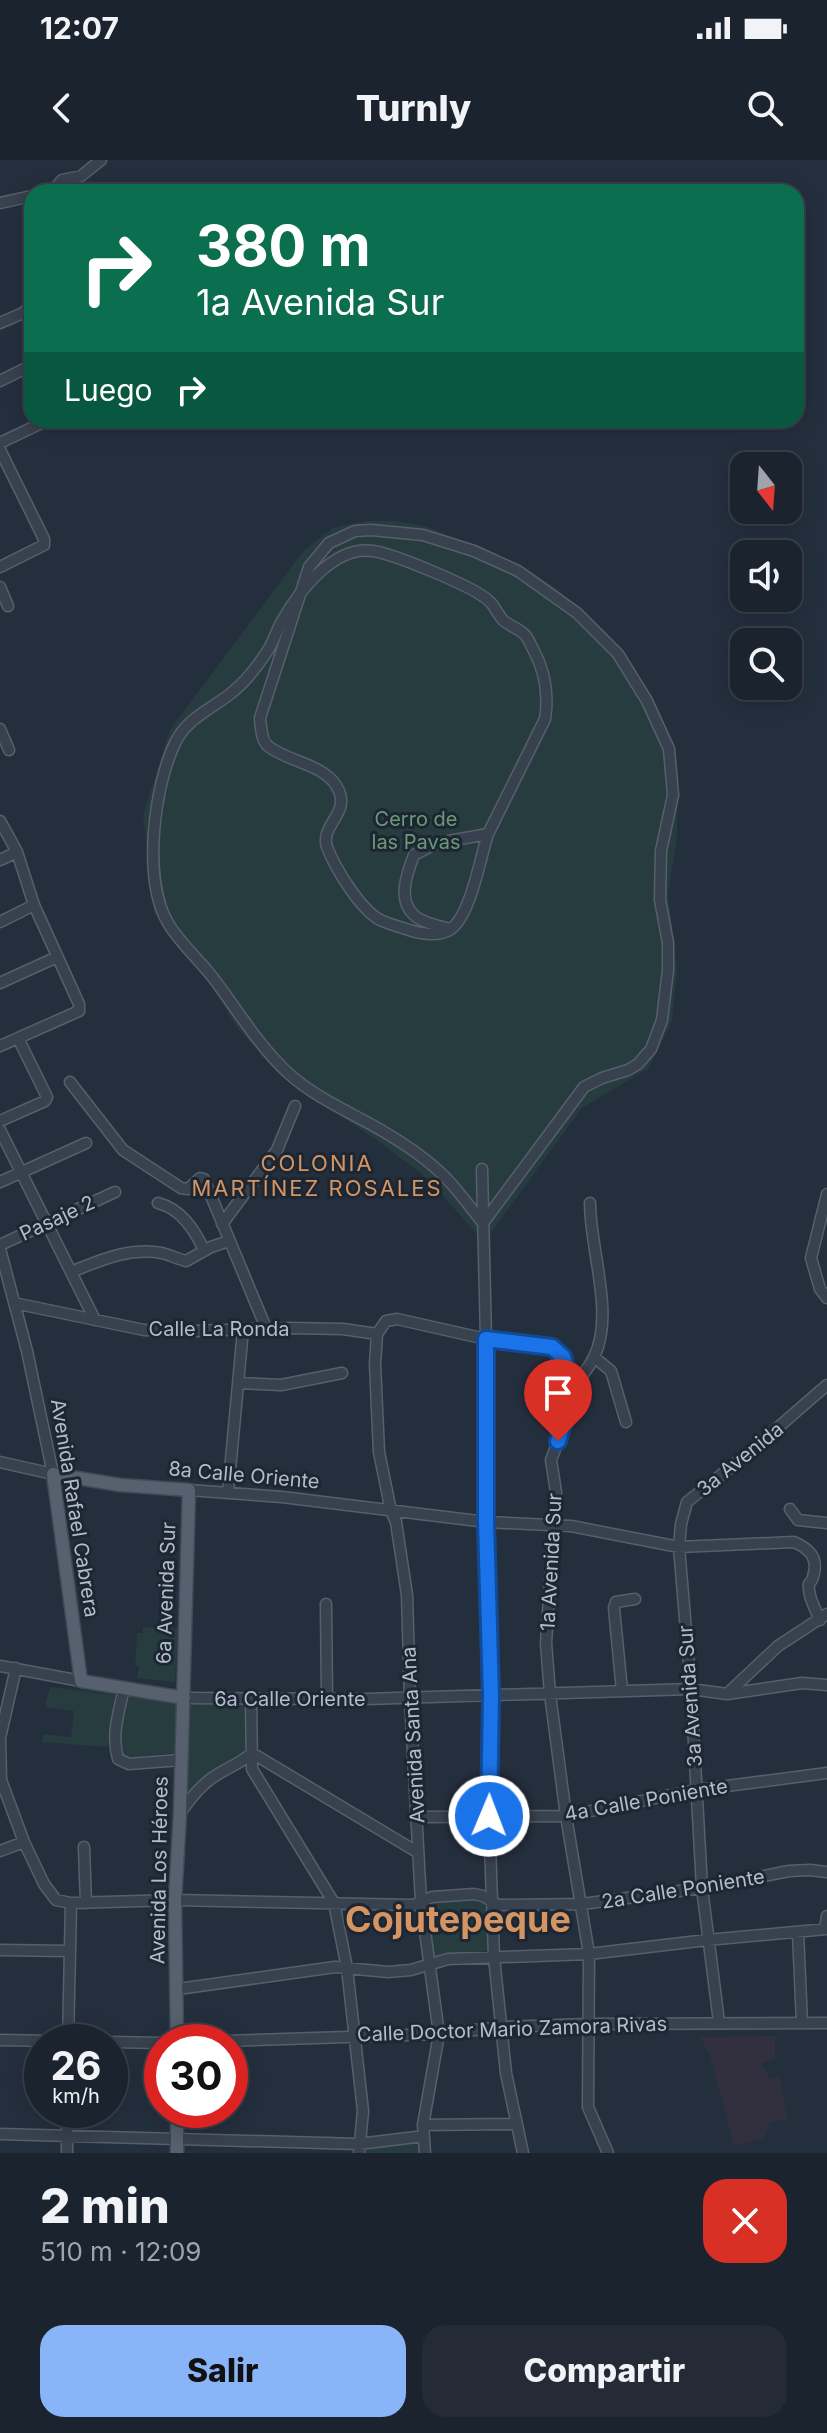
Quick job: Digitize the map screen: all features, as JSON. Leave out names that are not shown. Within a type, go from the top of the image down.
[{"type":"main road","name":"8a Calle Oriente","points":[[53,1474],[120,1485],[189,1490]]},
{"type":"main road","name":"Avenida Rafael Cabrera","points":[[53,1474],[81,1681]]},
{"type":"main road","name":"6a Avenida Sur","points":[[184,1698],[189,1490]]},
{"type":"main road","points":[[81,1681],[184,1698]]},
{"type":"main road","name":"Avenida Los Héroes","points":[[177,2024],[175,1900],[184,1698]]},
{"type":"street","points":[[59,184],[62,180],[81,176],[101,160]]},
{"type":"street","points":[[0,203],[24,198]]},
{"type":"street","points":[[0,323],[24,312]]},
{"type":"street","points":[[0,381],[24,369]]},
{"type":"street","points":[[0,443],[31,428]]},
{"type":"street","points":[[0,450],[44,539],[44,545],[0,567]]},
{"type":"street","points":[[483,1223],[444,1176],[417,1154],[323,1100],[288,1073],[260,1044],[210,974],[166,921],[156,892],[153,827],[166,770],[177,741],[191,720],[233,692],[268,652],[283,620],[302,592],[331,563],[359,551],[373,551],[452,580],[489,600],[502,619],[525,634],[545,680],[548,702],[545,719],[488,834],[470,900],[450,929],[435,934],[419,933],[378,919],[350,889],[325,843],[327,832],[340,811],[342,801],[339,789],[330,778],[267,746],[262,734],[260,718],[302,592],[309,567],[329,543],[355,531],[423,535],[474,551],[518,571],[577,613],[618,654],[647,701],[669,749],[673,795],[661,851],[660,900],[668,943],[668,970],[662,1020],[651,1049],[628,1070],[584,1087],[483,1223]]},
{"type":"street","points":[[0,587],[8,606]]},
{"type":"street","points":[[0,729],[9,750]]},
{"type":"street","points":[[0,821],[17,852],[34,905],[79,1004],[79,1011],[0,1046]]},
{"type":"street","points":[[450,929],[415,917],[404,893],[406,874],[414,855],[437,843],[488,834]]},
{"type":"street","points":[[0,860],[17,852]]},
{"type":"street","points":[[0,922],[34,905]]},
{"type":"street","points":[[0,983],[57,957]]},
{"type":"street","points":[[0,1121],[45,1101],[47,1097],[18,1038]]},
{"type":"street","points":[[70,1082],[123,1150],[181,1188],[188,1189],[200,1178],[204,1179],[266,1328]]},
{"type":"street","points":[[222,1224],[277,1150],[295,1106]]},
{"type":"street","points":[[0,1130],[95,1320]]},
{"type":"street","points":[[0,1182],[86,1143]]},
{"type":"street","points":[[482,1169],[491,1696],[489,1816],[494,1957],[506,2073],[523,2153]]},
{"type":"street","name":"Pasaje 2","points":[[0,1247],[46,1222],[115,1192]]},
{"type":"street","points":[[827,1194],[811,1258],[820,1289],[827,1298]]},
{"type":"street","points":[[158,1203],[171,1207],[186,1221],[204,1250]]},
{"type":"street","points":[[573,1388],[594,1357],[600,1342],[603,1304],[590,1203]]},
{"type":"street","points":[[71,1272],[134,1251],[163,1254],[186,1261],[229,1241]]},
{"type":"street","name":"Avenida Rafael Cabrera","points":[[0,1247],[53,1474]]},
{"type":"street","name":"Calle La Ronda","points":[[14,1303],[144,1330],[343,1329],[377,1334]]},
{"type":"street","points":[[377,1334],[386,1321],[397,1319],[486,1339],[552,1347],[563,1357],[573,1388]]},
{"type":"street","points":[[228,1492],[243,1330]]},
{"type":"street","name":"Avenida Santa Ana","points":[[377,1334],[375,1364],[379,1452],[396,1522],[407,1595],[417,1852],[439,2034],[423,2130],[425,2153]]},
{"type":"street","points":[[594,1357],[611,1371],[626,1422]]},
{"type":"street","points":[[238,1383],[281,1385],[342,1373]]},
{"type":"street","name":"3a Avenida","points":[[679,1547],[687,1502],[827,1385]]},
{"type":"street","name":"1a Avenida Sur","points":[[573,1388],[565,1423],[551,1460],[556,1492],[546,1643],[566,1816],[589,1954],[588,2107],[608,2153]]},
{"type":"street","name":"8a Calle Oriente","points":[[0,1462],[53,1474]]},
{"type":"street","name":"8a Calle Oriente","points":[[189,1490],[486,1522],[571,1526],[679,1547],[794,1542]]},
{"type":"street","points":[[727,1694],[778,1646],[823,1617],[810,1596],[808,1585],[813,1576],[814,1558],[808,1548],[794,1542],[798,1520],[790,1509]]},
{"type":"street","points":[[798,1520],[827,1523]]},
{"type":"street","name":"3a Avenida Sur","points":[[679,1547],[691,1689],[702,1888],[719,2022]]},
{"type":"street","points":[[622,1691],[614,1608],[616,1602],[635,1599]]},
{"type":"street","points":[[326,1604],[327,1700]]},
{"type":"street","points":[[0,1666],[81,1681]]},
{"type":"street","points":[[16,1668],[0,1738],[1,1780],[24,1842],[44,1884],[56,1900],[71,1903],[68,2024]]},
{"type":"street","name":"6a Calle Oriente","points":[[184,1698],[327,1700],[691,1689],[727,1694],[802,1683],[827,1685]]},
{"type":"street","points":[[124,1688],[114,1745],[118,1759],[129,1764],[181,1760]]},
{"type":"street","points":[[251,1699],[251,1764],[254,1773],[334,1903],[347,1968],[363,2111],[359,2148]]},
{"type":"street","points":[[180,1813],[210,1779],[252,1753]]},
{"type":"street","points":[[252,1753],[417,1852]]},
{"type":"street","name":"4a Calle Poniente","points":[[417,1817],[566,1816],[696,1790],[827,1773]]},
{"type":"street","points":[[0,1851],[24,1842]]},
{"type":"street","points":[[84,1847],[86,1903]]},
{"type":"street","name":"2a Calle Poniente","points":[[71,1903],[175,1900],[414,1905],[432,1897],[474,1894],[502,1905],[582,1904],[702,1888],[789,1871],[827,1872]]},
{"type":"street","points":[[178,1989],[335,1967],[388,1972],[411,1970],[448,1959],[589,1954],[798,1933],[826,1929],[827,1916]]},
{"type":"street","points":[[798,1933],[802,2023]]},
{"type":"street","points":[[0,1950],[70,1951]]},
{"type":"street","name":"Calle Doctor Mario Zamora Rivas","points":[[248,2040],[439,2034],[501,2027],[589,2024],[827,2023]]},
{"type":"street","points":[[0,2040],[24,2041]]},
{"type":"street","points":[[0,2134],[66,2135],[177,2146],[359,2148],[423,2130],[516,2124]]},
{"type":"street","points":[[66,2128],[67,2153]]},
{"type":"shaded area","points":[[775,2036],[775,2059],[761,2063],[770,2079],[780,2077],[787,2119],[770,2122],[764,2138],[734,2146],[710,2055],[700,2037]]},
{"type":"green space","name":"Cerro de las Pavas","points":[[367,521],[397,521],[428,527],[535,574],[557,589],[617,645],[651,697],[673,742],[678,778],[677,837],[668,893],[677,969],[672,1021],[649,1068],[582,1108],[484,1242],[427,1178],[289,1082],[238,1029],[207,979],[154,913],[143,815],[170,730],[303,551],[333,528]]},
{"type":"green space","points":[[143,1627],[178,1629],[175,1682],[137,1678],[137,1633],[143,1633]]},
{"type":"green space","points":[[50,1687],[115,1695],[108,1747],[42,1742],[43,1734],[71,1737],[74,1711],[45,1707]]},
{"type":"green space","points":[[129,1697],[173,1699],[178,1711],[176,1753],[123,1757],[120,1734]]},
{"type":"green space","points":[[199,1703],[239,1703],[252,1711],[252,1738],[241,1758],[186,1794],[187,1707]]},
{"type":"green space","points":[[441,1898],[482,1898],[486,1909],[488,1951],[432,1958],[426,1904]]},
{"type":"green space","points":[[414,2141],[419,2144],[421,2153],[365,2153],[368,2148]]},
{"type":"district","name":"COLONIA MARTÍNEZ ROSALES","points":[[317,1176]]},
{"type":"district","name":"Cojutepeque","points":[[458,1919]]},
{"type":"route","points":[[489,1816],[491,1696],[486,1522],[486,1339],[552,1347],[563,1357],[573,1388],[558,1441]]}]
